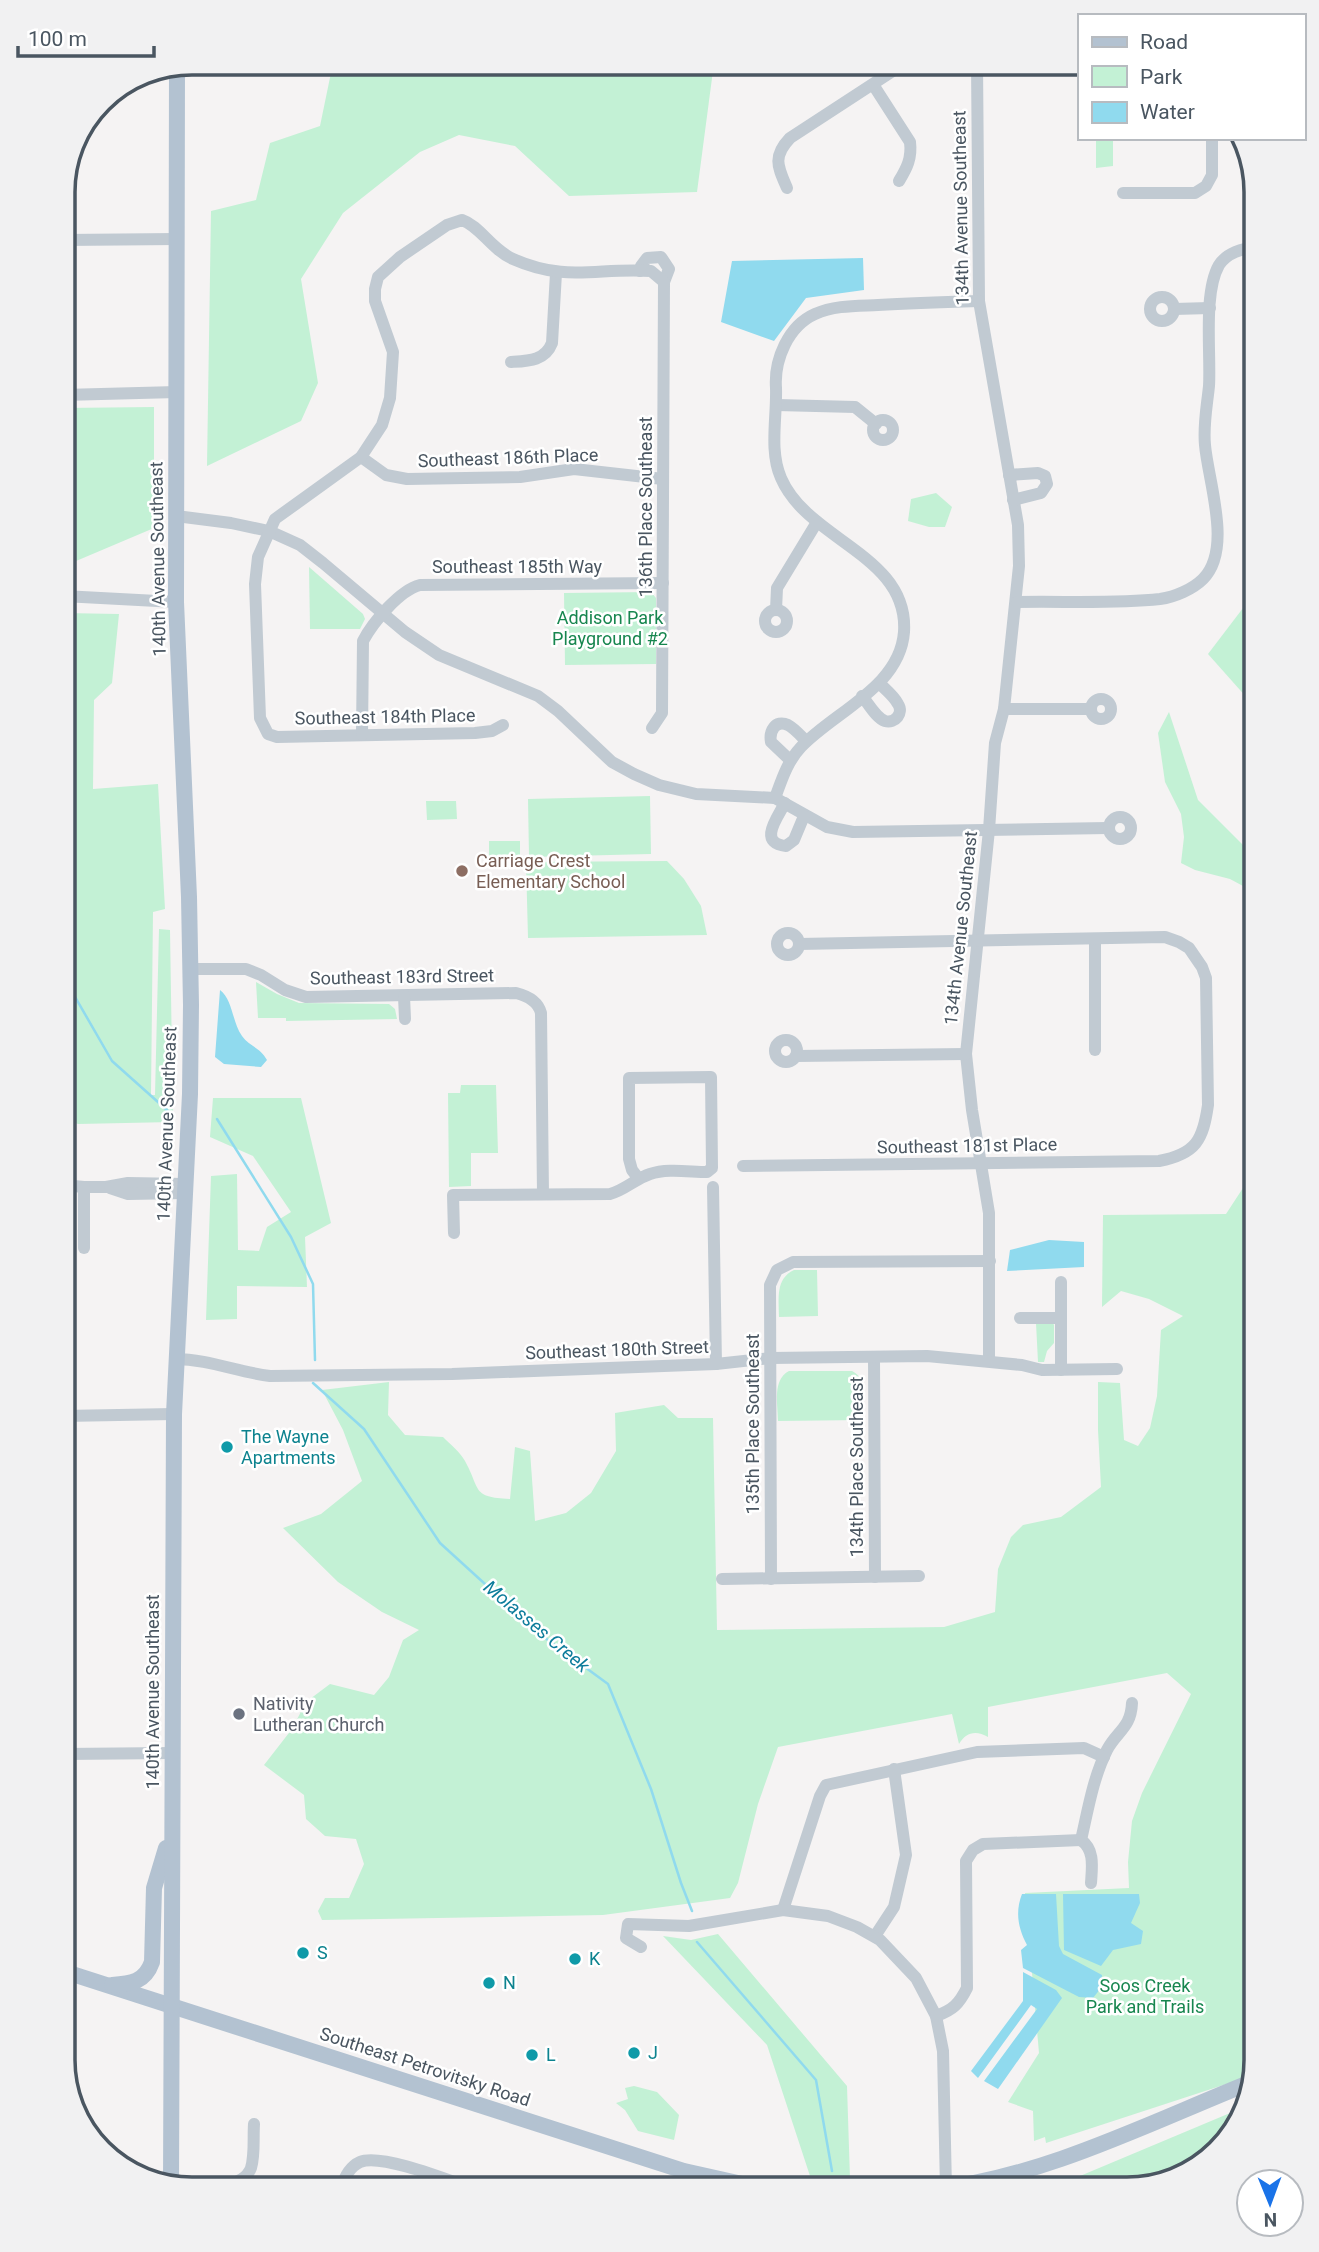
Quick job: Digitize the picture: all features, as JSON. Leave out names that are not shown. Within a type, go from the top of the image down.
[{"type":"main road","name":"140th Avenue Southeast","points":[[172,2175],[170,2007],[174,1414],[190,1094],[189,897],[176,602],[177,76]]},
{"type":"main road","points":[[107,1985],[137,1982],[150,1969],[153,1888],[172,1833]]},
{"type":"main road","name":"Southeast Petrovitsky Road","points":[[75,1975],[684,2171],[709,2177]]},
{"type":"main road","points":[[1003,2177],[1065,2158],[1241,2086]]},
{"type":"street","points":[[788,188],[779,170],[778,159],[782,147],[790,138],[888,76]]},
{"type":"street","name":"134th Avenue Southeast","points":[[977,76],[979,301],[1018,525],[1019,566],[1004,709],[995,743],[989,830],[966,1054],[989,1213],[989,1361]]},
{"type":"street","points":[[874,86],[910,142],[909,163],[899,181]]},
{"type":"street","points":[[1123,193],[1195,193],[1206,186],[1212,175],[1212,140]]},
{"type":"street","points":[[269,531],[275,520],[286,510],[361,457],[382,425],[394,371],[393,352],[375,301],[378,277],[400,257],[447,225],[462,220],[476,227],[500,252],[556,273],[640,271],[659,278]]},
{"type":"street","points":[[76,240],[177,239]]},
{"type":"street","points":[[1017,602],[1163,598],[1187,590],[1205,578],[1217,545],[1216,501],[1205,445],[1210,309],[1214,278],[1220,264],[1231,254],[1244,248]]},
{"type":"street","name":"136th Place Southeast","points":[[640,271],[647,258],[656,256],[663,259],[669,269],[659,278],[663,479],[662,713],[652,728]]},
{"type":"street","points":[[511,362],[537,359],[548,353],[552,343],[556,273]]},
{"type":"street","points":[[804,816],[794,841],[786,846],[776,844],[772,840],[771,830],[790,760],[806,741],[878,683],[900,655],[904,615],[898,593],[885,575],[817,523],[795,501],[780,477],[775,448],[775,374],[783,347],[798,325],[815,314],[842,307],[979,301]]},
{"type":"street","points":[[1174,309],[1210,309]]},
{"type":"street","points":[[76,395],[177,392]]},
{"type":"street","points":[[777,405],[855,407],[876,424]]},
{"type":"street","name":"Southeast 186th Place","points":[[361,457],[386,475],[407,479],[520,477],[574,469],[663,479]]},
{"type":"street","points":[[1009,475],[1038,473],[1045,476],[1047,484],[1041,493],[1013,500]]},
{"type":"street","points":[[176,516],[269,531],[300,545],[405,632],[439,655],[538,696],[612,761],[659,785],[714,795],[780,801],[827,827],[853,832],[1108,828]]},
{"type":"street","points":[[776,610],[777,588],[817,523]]},
{"type":"street","name":"Southeast 184th Place","points":[[269,531],[258,557],[255,584],[260,718],[268,734],[277,737],[475,733],[492,731],[503,725]]},
{"type":"street","name":"Southeast 185th Way","points":[[362,735],[363,640],[383,614],[410,587],[663,583]]},
{"type":"street","points":[[76,597],[176,602]]},
{"type":"street","points":[[862,696],[881,719],[889,722],[896,719],[900,712],[899,704],[878,683]]},
{"type":"street","points":[[1004,709],[1090,709]]},
{"type":"street","points":[[790,760],[771,742],[770,734],[774,727],[786,724],[806,741]]},
{"type":"street","name":"Southeast 181st Place","points":[[743,1166],[1159,1161],[1174,1158],[1189,1150],[1199,1142],[1208,1105],[1206,978],[1202,967],[1191,951],[1179,942],[1165,937],[1095,939]]},
{"type":"street","points":[[799,944],[1095,939],[1095,1050]]},
{"type":"street","name":"Southeast 183rd Street","points":[[190,970],[246,969],[306,998],[516,993],[526,995],[539,1006],[541,1013],[543,1194]]},
{"type":"street","points":[[404,996],[405,1019]]},
{"type":"street","points":[[796,1056],[966,1054]]},
{"type":"street","points":[[454,1233],[453,1195],[610,1194],[656,1172],[707,1172],[712,1168],[711,1077],[629,1078],[629,1159],[632,1170],[639,1179]]},
{"type":"street","points":[[75,1186],[106,1187],[128,1183],[184,1188]]},
{"type":"street","points":[[84,1187],[84,1248]]},
{"type":"street","points":[[713,1188],[716,1364]]},
{"type":"street","name":"135th Place Southeast","points":[[771,1578],[771,1285],[777,1270],[793,1262],[990,1261]]},
{"type":"street","points":[[1061,1282],[1061,1370]]},
{"type":"street","points":[[1020,1318],[1060,1318]]},
{"type":"street","name":"Southeast 180th Street","points":[[175,1359],[200,1359],[245,1373],[270,1376],[445,1374],[716,1364],[771,1358],[927,1356],[989,1361],[1042,1370],[1116,1369]]},
{"type":"street","name":"134th Place Southeast","points":[[874,1357],[875,1577]]},
{"type":"street","points":[[75,1416],[174,1414]]},
{"type":"street","points":[[722,1579],[919,1576]]},
{"type":"street","points":[[1081,1840],[1097,1774],[1108,1748],[1128,1723],[1132,1703]]},
{"type":"street","points":[[783,1910],[820,1796],[826,1786],[977,1752],[1084,1748],[1104,1757]]},
{"type":"street","points":[[75,1754],[172,1753]]},
{"type":"street","points":[[875,1937],[894,1907],[906,1856],[894,1769]]},
{"type":"street","points":[[936,2016],[952,2010],[960,2002],[967,1988],[966,1861],[974,1850],[983,1844],[1081,1840],[1089,1847],[1091,1854],[1091,1883]]},
{"type":"street","points":[[641,1947],[626,1938],[628,1924],[689,1926],[783,1910],[828,1916],[875,1937],[894,1952],[916,1978],[936,2016],[943,2051],[942,2177]]},
{"type":"street","points":[[245,2176],[252,2165],[254,2124]]},
{"type":"street","points":[[345,2176],[354,2166],[369,2160],[388,2162],[424,2176]]},
{"type":"green space","points":[[330,75],[712,76],[697,192],[569,196],[515,146],[459,135],[420,152],[343,213],[301,279],[318,383],[301,421],[207,466],[211,211],[256,200],[270,143],[320,126]]},
{"type":"green space","points":[[1096,140],[1113,140],[1113,166],[1096,168]]},
{"type":"green space","points":[[154,407],[154,528],[76,561],[76,408]]},
{"type":"green space","points":[[936,493],[952,507],[945,527],[929,527],[908,521],[911,499]]},
{"type":"green space","points":[[309,567],[363,614],[365,619],[360,629],[310,629]]},
{"type":"green space","name":"Addison Park Playground #2","points":[[651,592],[656,598],[656,664],[565,665],[564,593]]},
{"type":"green space","points":[[1244,607],[1244,694],[1208,654]]},
{"type":"green space","points":[[76,613],[119,614],[112,683],[94,700],[93,789],[158,784],[165,909],[153,912],[151,1095],[155,1095],[159,929],[170,930],[173,1122],[75,1123]]},
{"type":"green space","points":[[1169,712],[1198,800],[1244,846],[1244,887],[1230,879],[1195,870],[1181,863],[1184,837],[1181,814],[1165,782],[1158,733]]},
{"type":"green space","points":[[650,796],[651,854],[529,857],[528,799]]},
{"type":"green space","points":[[426,801],[456,801],[457,819],[427,820]]},
{"type":"green space","points":[[489,841],[520,841],[520,859],[489,860]]},
{"type":"green space","points":[[667,861],[684,879],[701,906],[707,935],[528,938],[526,862]]},
{"type":"green space","points":[[256,982],[299,1003],[389,1004],[395,1009],[397,1019],[286,1021],[286,1018],[258,1018]]},
{"type":"green space","points":[[461,1085],[496,1085],[498,1153],[471,1153],[471,1186],[449,1187],[448,1093],[460,1093]]},
{"type":"green space","points":[[213,1098],[301,1098],[331,1223],[305,1237],[307,1287],[237,1286],[237,1319],[206,1320],[211,1176],[237,1174],[238,1250],[259,1251],[267,1227],[291,1212],[253,1156],[210,1137]]},
{"type":"green space","name":"Soos Creek Park and Trails","points":[[1244,1186],[1242,2079],[1046,2143],[1045,2137],[1034,2141],[1033,2111],[1008,2102],[1039,2053],[1025,1893],[1129,1888],[1128,1862],[1132,1821],[1142,1793],[1191,1694],[1167,1673],[988,1707],[988,1737],[972,1733],[959,1744],[952,1714],[778,1747],[758,1804],[738,1883],[730,1898],[603,1915],[322,1920],[318,1911],[325,1898],[349,1898],[364,1864],[356,1839],[325,1836],[306,1819],[304,1795],[264,1765],[292,1729],[306,1702],[330,1684],[374,1695],[389,1677],[403,1640],[419,1630],[382,1612],[338,1582],[283,1528],[321,1514],[362,1481],[343,1430],[322,1390],[389,1382],[388,1415],[405,1435],[443,1437],[463,1458],[479,1490],[489,1496],[510,1499],[515,1447],[530,1451],[535,1521],[566,1513],[591,1493],[616,1451],[615,1413],[664,1405],[678,1418],[713,1418],[717,1630],[944,1627],[995,1612],[998,1569],[1011,1537],[1023,1525],[1061,1517],[1101,1487],[1098,1382],[1120,1383],[1124,1440],[1138,1446],[1150,1428],[1157,1396],[1161,1330],[1183,1316],[1149,1299],[1121,1291],[1102,1307],[1103,1215],[1226,1214]]},
{"type":"green space","points":[[794,1270],[817,1270],[818,1316],[779,1317],[781,1284]]},
{"type":"green space","points":[[1036,1323],[1054,1325],[1054,1343],[1047,1351],[1044,1362],[1038,1362]]},
{"type":"green space","points":[[789,1371],[852,1371],[863,1386],[863,1420],[778,1421],[778,1386]]},
{"type":"green space","points":[[718,1934],[847,2086],[850,2177],[810,2176],[767,2045],[663,1936],[691,1940]]},
{"type":"green space","points":[[634,2086],[657,2092],[679,2115],[674,2140],[638,2131],[625,2110],[616,2103],[628,2099],[625,2088]]},
{"type":"green space","points":[[1231,2113],[1215,2137],[1179,2165],[1142,2176],[1078,2177]]},
{"type":"water","points":[[863,258],[864,290],[806,298],[774,341],[721,322],[732,261]]},
{"type":"water","points":[[220,990],[228,999],[242,1036],[267,1060],[261,1067],[224,1064],[215,1057]]},
{"type":"water","points":[[1049,1240],[1084,1242],[1084,1267],[1007,1271],[1010,1250]]},
{"type":"water","points":[[1022,1894],[1056,1894],[1059,1946],[1063,1954],[1102,1975],[1101,1988],[1093,1998],[1079,1997],[1023,1968],[1021,1950],[1027,1945],[1018,1920]]},
{"type":"water","points":[[1063,1894],[1139,1894],[1140,1903],[1131,1923],[1143,1931],[1141,1944],[1113,1950],[1101,1966],[1064,1950]]},
{"type":"water","points":[[1023,1972],[1056,1990],[1062,1998],[998,2089],[984,2081],[1037,2009],[1031,2005],[978,2078],[971,2071],[1023,2001]]},
{"type":"waterway","name":"Molasses Creek","points":[[76,998],[112,1061],[168,1111]]},
{"type":"waterway","name":"Molasses Creek","points":[[217,1119],[291,1237],[313,1284],[315,1360]]},
{"type":"waterway","name":"Molasses Creek","points":[[313,1383],[364,1429],[440,1543],[541,1635],[608,1684],[651,1789],[692,1911]]},
{"type":"waterway","name":"Molasses Creek","points":[[697,1942],[816,2080],[832,2171]]},
{"type":"place","name":"Carriage Crest Elementary School","points":[[462,871]]},
{"type":"place","name":"The Wayne Apartments","points":[[227,1447]]},
{"type":"place","name":"Nativity Lutheran Church","points":[[239,1714]]},
{"type":"place","name":"S","points":[[303,1953]]},
{"type":"place","name":"K","points":[[575,1959]]},
{"type":"place","name":"N","points":[[489,1983]]},
{"type":"place","name":"J","points":[[634,2053]]},
{"type":"place","name":"L","points":[[532,2055]]}]
